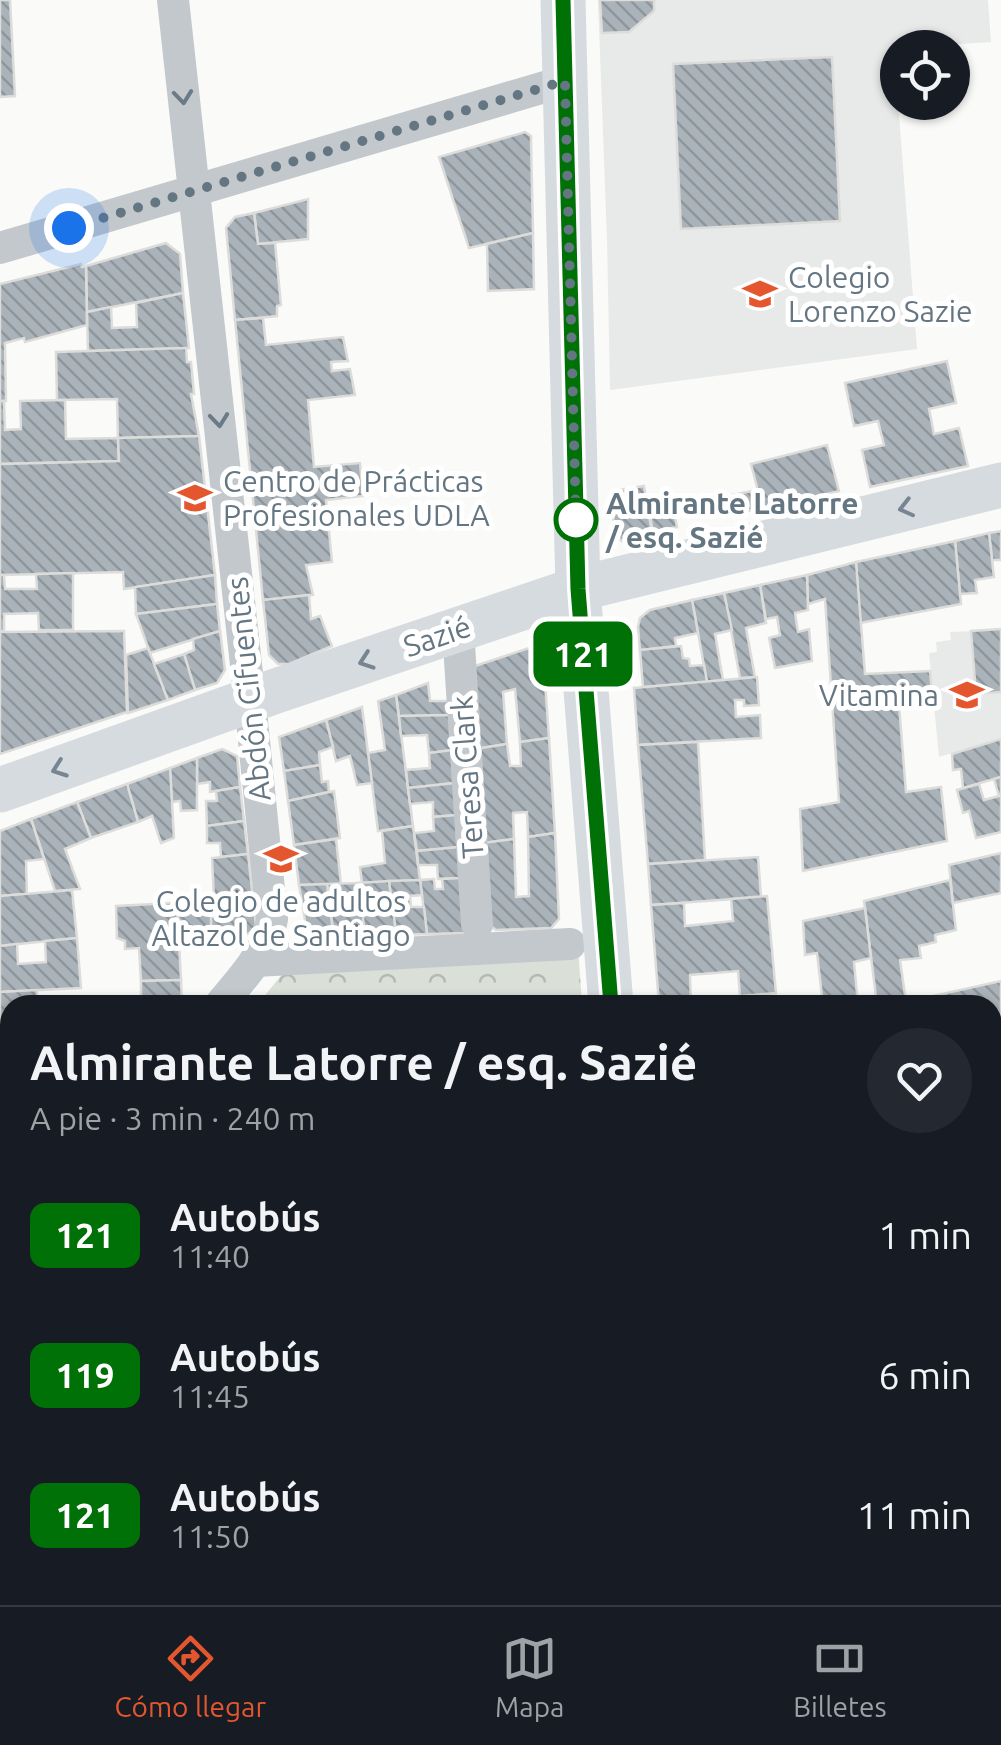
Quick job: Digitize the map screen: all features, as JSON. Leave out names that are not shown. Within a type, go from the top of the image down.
[{"type":"street","name":"Abdón Cifuentes","points":[[173,0],[272,919],[269,940],[228,995]]},
{"type":"street","points":[[564,0],[578,589],[610,995]]},
{"type":"street","points":[[0,248],[565,81]]},
{"type":"street","name":"Sazié","points":[[0,790],[578,589],[1001,485]]},
{"type":"street","name":"Teresa Clark","points":[[458,629],[477,924]]},
{"type":"street","points":[[256,961],[570,944]]},
{"type":"shaded area","points":[[598,0],[988,0],[991,42],[970,43],[970,30],[880,30],[880,120],[899,120],[917,349],[610,390]]},
{"type":"shaded area","name":"Vitamina","points":[[1001,630],[1001,738],[939,757],[929,653],[937,652],[936,642],[951,640],[950,632]]},
{"type":"green space","points":[[577,931],[581,995],[265,995],[307,944]]},
{"type":"building","points":[[0,0],[10,0],[15,96],[0,97]]},
{"type":"building","points":[[600,0],[654,0],[654,11],[629,32],[602,33]]},
{"type":"building","points":[[832,57],[840,221],[681,229],[673,64]]},
{"type":"building","points":[[525,132],[531,136],[533,233],[469,248],[439,157]]},
{"type":"building","points":[[308,199],[308,239],[258,244],[254,213]]},
{"type":"building","points":[[254,213],[258,244],[275,243],[281,305],[277,306],[277,316],[235,320],[226,228],[235,217]]},
{"type":"building","points":[[533,233],[534,289],[488,291],[487,244]]},
{"type":"building","points":[[166,243],[180,254],[183,293],[87,312],[86,266]]},
{"type":"building","points":[[86,266],[87,325],[25,342],[24,338],[5,343],[6,401],[0,401],[0,284]]},
{"type":"building","points":[[183,293],[189,348],[88,351],[87,312],[111,307],[112,328],[137,327],[136,303]]},
{"type":"building","points":[[263,318],[266,345],[343,337],[348,361],[331,362],[332,371],[350,369],[355,395],[308,400],[314,467],[360,463],[363,496],[326,500],[332,562],[306,565],[313,595],[263,600],[235,320]]},
{"type":"building","points":[[186,348],[199,436],[118,438],[117,399],[57,400],[56,352]]},
{"type":"building","points":[[947,361],[956,403],[929,409],[934,434],[959,428],[968,466],[870,487],[862,450],[884,445],[878,421],[854,426],[845,383]]},
{"type":"building","points":[[65,400],[66,439],[118,438],[119,461],[0,464],[0,401],[4,401],[5,430],[21,429],[20,401]]},
{"type":"building","points":[[199,436],[215,575],[124,589],[123,572],[0,575],[0,464],[119,461],[118,438]]},
{"type":"building","points":[[827,445],[839,491],[763,510],[751,464]]},
{"type":"building","points":[[644,486],[653,539],[626,545],[614,534],[612,491]]},
{"type":"building","points":[[757,490],[762,508],[731,514],[727,496]]},
{"type":"building","points":[[670,493],[677,527],[653,532],[647,498]]},
{"type":"building","points":[[1001,531],[1001,560],[992,560],[989,533]]},
{"type":"building","points":[[989,533],[994,577],[975,580],[977,593],[960,594],[955,541]]},
{"type":"building","points":[[955,541],[961,604],[860,623],[856,562]]},
{"type":"building","points":[[856,562],[865,674],[930,671],[933,704],[899,705],[906,792],[941,787],[947,841],[803,871],[800,809],[839,802],[825,599],[808,604],[807,575]]},
{"type":"building","points":[[73,573],[73,630],[39,630],[38,613],[4,614],[4,631],[0,631],[0,575],[4,575],[5,589],[37,589],[36,574]]},
{"type":"building","points":[[215,575],[217,604],[136,614],[135,587]]},
{"type":"building","points":[[807,575],[808,610],[795,613],[798,632],[809,629],[812,661],[775,668],[769,638],[780,635],[777,617],[766,619],[760,585]]},
{"type":"building","points":[[760,585],[766,623],[746,628],[755,677],[740,678],[724,593]]},
{"type":"building","points":[[724,593],[732,630],[715,634],[723,680],[707,682],[692,600]]},
{"type":"building","points":[[309,595],[311,619],[320,616],[332,646],[289,664],[278,664],[269,655],[263,600]]},
{"type":"building","points":[[692,600],[698,633],[675,638],[676,646],[640,650],[640,618],[650,610]]},
{"type":"building","points":[[217,604],[220,631],[150,653],[136,614]]},
{"type":"building","points":[[1001,629],[1001,692],[976,694],[971,631]]},
{"type":"building","points":[[124,631],[127,712],[0,754],[0,632]]},
{"type":"building","points":[[220,631],[225,670],[217,683],[195,690],[184,654],[194,650],[193,639]]},
{"type":"building","points":[[681,646],[683,658],[689,659],[690,666],[704,665],[707,682],[643,687],[640,650]]},
{"type":"building","points":[[532,647],[543,655],[549,738],[520,742],[515,689],[503,692],[507,744],[475,749],[469,668]]},
{"type":"building","points":[[148,648],[168,700],[128,713],[126,655]]},
{"type":"building","points":[[184,654],[195,690],[168,700],[154,664]]},
{"type":"building","points":[[757,677],[759,705],[744,706],[744,700],[735,700],[736,717],[760,715],[761,738],[638,745],[634,688]]},
{"type":"building","points":[[428,683],[430,701],[450,701],[451,715],[399,716],[396,695]]},
{"type":"building","points":[[396,695],[413,826],[378,831],[368,753],[385,750],[378,701]]},
{"type":"building","points":[[362,707],[372,783],[357,785],[350,756],[336,761],[326,720]]},
{"type":"building","points":[[451,715],[453,750],[429,753],[427,735],[401,736],[399,716]]},
{"type":"building","points":[[326,720],[333,747],[319,752],[320,765],[284,771],[279,737]]},
{"type":"building","points":[[549,738],[555,833],[528,837],[527,812],[513,813],[514,839],[483,843],[475,749],[507,744],[510,766],[521,766],[520,742]]},
{"type":"building","points":[[1001,739],[1001,777],[963,788],[961,769],[953,770],[952,754]]},
{"type":"building","points":[[698,742],[705,860],[648,864],[638,745]]},
{"type":"building","points":[[222,749],[237,756],[240,787],[210,792],[210,782],[197,784],[197,758]]},
{"type":"building","points":[[453,750],[455,783],[408,788],[406,770],[430,768],[429,753]]},
{"type":"building","points":[[197,758],[197,810],[181,811],[180,801],[172,802],[170,768]]},
{"type":"building","points":[[320,765],[322,782],[328,781],[329,792],[288,801],[284,771]]},
{"type":"building","points":[[170,768],[174,838],[161,843],[152,816],[138,822],[127,784]]},
{"type":"building","points":[[1001,777],[1001,832],[976,838],[969,811],[963,813],[957,790],[979,784],[984,800],[999,796],[994,779]]},
{"type":"building","points":[[455,783],[457,815],[433,817],[433,802],[410,804],[408,788]]},
{"type":"building","points":[[127,784],[138,822],[91,838],[77,802]]},
{"type":"building","points":[[240,787],[244,821],[207,826],[206,801],[217,801],[216,791]]},
{"type":"building","points":[[334,791],[340,838],[294,845],[288,801]]},
{"type":"building","points":[[77,802],[91,838],[65,849],[80,889],[55,891],[31,819]]},
{"type":"building","points":[[457,815],[459,847],[417,851],[414,833],[434,831],[433,817]]},
{"type":"building","points":[[31,819],[44,859],[26,861],[27,894],[0,896],[0,831]]},
{"type":"building","points":[[244,821],[248,854],[221,857],[220,843],[207,843],[207,826]]},
{"type":"building","points":[[413,826],[420,880],[362,883],[360,867],[385,863],[382,831]]},
{"type":"building","points":[[555,833],[559,919],[551,928],[496,930],[487,923],[483,843],[514,839],[516,897],[529,896],[528,837]]},
{"type":"building","points":[[336,839],[341,884],[299,885],[294,845]]},
{"type":"building","points":[[459,847],[461,878],[438,879],[437,865],[418,865],[417,851]]},
{"type":"building","points":[[1001,853],[1001,893],[953,903],[949,865]]},
{"type":"building","points":[[248,854],[253,899],[214,900],[212,858]]},
{"type":"building","points":[[758,857],[761,897],[651,905],[648,864]]},
{"type":"building","points":[[461,878],[465,933],[427,934],[420,880],[434,879],[435,889],[443,889],[442,879]]},
{"type":"building","points":[[420,880],[422,895],[410,896],[411,907],[424,907],[427,934],[396,935],[389,881]]},
{"type":"building","points":[[950,880],[956,930],[935,935],[936,942],[919,946],[921,958],[900,960],[905,995],[876,995],[864,901]]},
{"type":"building","points":[[389,881],[391,897],[379,898],[380,909],[393,908],[396,935],[365,937],[358,883]]},
{"type":"building","points":[[358,883],[360,898],[347,899],[349,910],[362,909],[365,937],[334,939],[327,884]]},
{"type":"building","points":[[327,884],[334,939],[316,937],[306,926],[299,885]]},
{"type":"building","points":[[72,890],[77,938],[0,946],[0,896]]},
{"type":"building","points":[[767,896],[776,993],[740,995],[738,971],[690,975],[691,995],[658,995],[651,905],[684,903],[685,926],[733,921],[731,899]]},
{"type":"building","points":[[235,899],[253,899],[253,931],[211,935],[211,917],[226,916],[225,904],[235,904]]},
{"type":"building","points":[[211,900],[211,935],[179,935],[177,901]]},
{"type":"building","points":[[172,903],[177,907],[181,980],[141,981],[139,948],[125,949],[125,941],[117,938],[116,906]]},
{"type":"building","points":[[865,908],[871,958],[854,962],[857,995],[822,995],[817,953],[805,955],[803,921]]},
{"type":"building","points":[[77,938],[81,988],[0,992],[0,946],[17,944],[18,964],[46,962],[45,941]]},
{"type":"building","points":[[181,980],[182,995],[141,995],[141,981]]},
{"type":"building","points":[[1001,981],[1001,995],[938,995]]},
{"type":"building","points":[[37,990],[37,995],[0,995]]},
{"type":"bus line","name":"121","points":[[563,0],[578,589],[610,995]]},
{"type":"place","name":"Colegio Lorenzo Sazie","points":[[760,294]]},
{"type":"place","name":"Centro de Prácticas Profesionales UDLA","points":[[195,498]]},
{"type":"place","name":"Almirante Latorre / esq. Sazié","points":[[576,520]]},
{"type":"place","name":"Vitamina","points":[[967,695]]},
{"type":"place","name":"Colegio de adultos Altazol de Santiago","points":[[281,859]]},
{"type":"route","points":[[69,228],[565,81],[576,520]]}]
